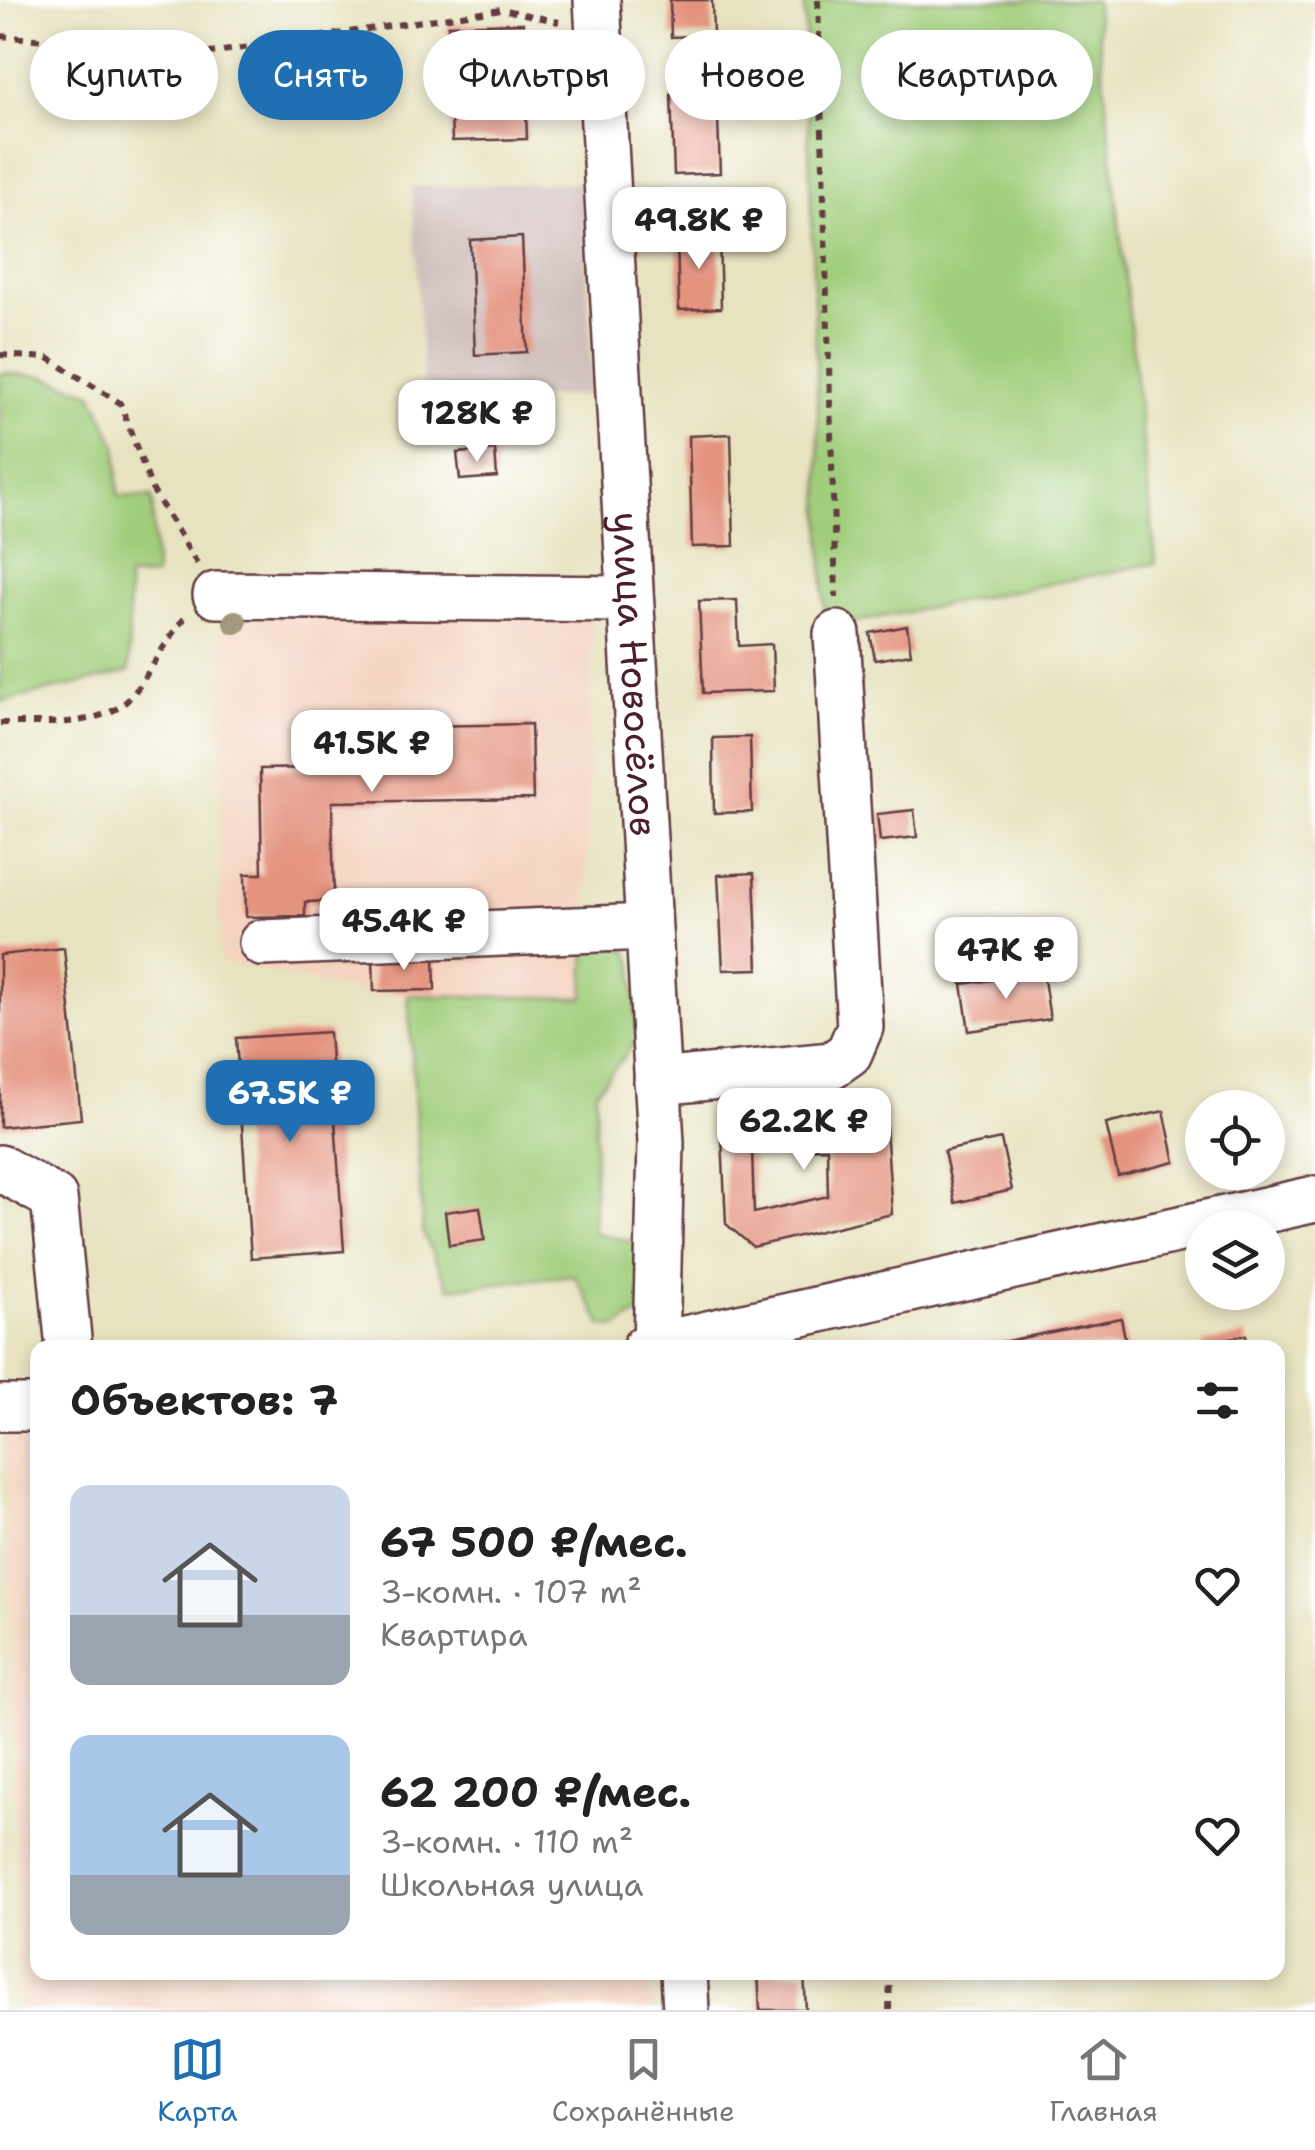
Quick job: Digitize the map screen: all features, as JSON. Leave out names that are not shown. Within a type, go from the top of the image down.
[{"type":"street","name":"улица Новосёлов","points":[[598,16],[661,1144],[652,1340]]},
{"type":"street","points":[[216,595],[630,599]]},
{"type":"street","points":[[658,1082],[832,1065],[850,1053],[860,1027],[837,634]]},
{"type":"street","points":[[262,942],[647,927]]},
{"type":"street","points":[[0,1168],[54,1198],[68,1340]]},
{"type":"street","points":[[683,1340],[1315,1199]]},
{"type":"street","points":[[0,1408],[30,1408]]},
{"type":"street","points":[[684,1980],[686,2010]]},
{"type":"path","points":[[818,0],[837,634]]},
{"type":"path","points":[[0,36],[203,54],[502,9],[598,16]]},
{"type":"path","points":[[0,355],[48,358],[120,403],[152,489],[216,595],[198,604],[169,634],[124,704],[79,720],[0,723]]},
{"type":"path","points":[[889,2010],[890,1980]]},
{"type":"shaded area","points":[[583,182],[592,395],[424,402],[412,187]]},
{"type":"shaded area","points":[[222,611],[592,619],[584,998],[375,995],[220,961]]},
{"type":"shaded area","points":[[30,1434],[30,1980],[650,1980],[650,2010],[20,2010],[6,1435]]},
{"type":"green space","points":[[804,0],[1095,0],[1156,563],[825,628],[808,120],[841,120],[841,30],[805,30]]},
{"type":"green space","points":[[0,373],[42,376],[92,393],[117,447],[118,496],[152,497],[155,576],[128,577],[129,672],[0,702]]},
{"type":"green space","points":[[586,937],[626,949],[633,962],[637,1040],[596,1091],[593,1232],[647,1246],[644,1310],[617,1327],[603,1326],[574,1275],[449,1288],[423,1234],[408,995],[584,998]]},
{"type":"building","points":[[670,0],[712,0],[713,30],[671,30]]},
{"type":"building","points":[[523,23],[523,30],[448,30],[448,25]]},
{"type":"building","points":[[451,120],[526,120],[527,139],[452,141]]},
{"type":"building","points":[[672,120],[718,120],[720,173],[674,175]]},
{"type":"building","points":[[719,235],[721,308],[679,310],[677,236]]},
{"type":"building","points":[[522,237],[527,352],[475,355],[470,240]]},
{"type":"building","points":[[731,434],[734,546],[692,547],[689,436]]},
{"type":"building","points":[[495,450],[497,477],[460,480],[457,453]]},
{"type":"building","points":[[737,600],[739,646],[772,644],[774,691],[703,693],[699,601]]},
{"type":"building","points":[[907,626],[911,654],[875,660],[870,633]]},
{"type":"building","points":[[531,724],[533,799],[332,802],[334,901],[305,902],[305,916],[246,917],[245,874],[262,874],[260,769],[312,768],[311,728]]},
{"type":"building","points":[[750,737],[752,812],[714,813],[713,738]]},
{"type":"building","points":[[914,810],[917,837],[880,841],[877,814]]},
{"type":"building","points":[[754,873],[758,969],[723,970],[718,875]]},
{"type":"building","points":[[64,948],[81,1119],[0,1127],[0,955]]},
{"type":"building","points":[[434,955],[435,990],[374,991],[373,957]]},
{"type":"building","points":[[1043,973],[1050,1019],[969,1031],[962,984]]},
{"type":"building","points":[[329,1032],[344,1251],[251,1258],[236,1038]]},
{"type":"building","points":[[885,1111],[892,1214],[753,1247],[726,1224],[721,1117]],"holes":[[[827,1148],[828,1196],[754,1213],[752,1149]]]},
{"type":"building","points":[[1164,1111],[1175,1162],[1118,1176],[1106,1124]]},
{"type":"building","points":[[1001,1139],[1012,1190],[955,1203],[944,1151]]},
{"type":"building","points":[[480,1207],[485,1240],[449,1245],[445,1212]]},
{"type":"building","points":[[1121,1318],[1125,1340],[1012,1340]]},
{"type":"building","points":[[1246,1335],[1247,1340],[1219,1340]]},
{"type":"building","points":[[758,1980],[804,1980],[806,2010],[760,2010]]}]
